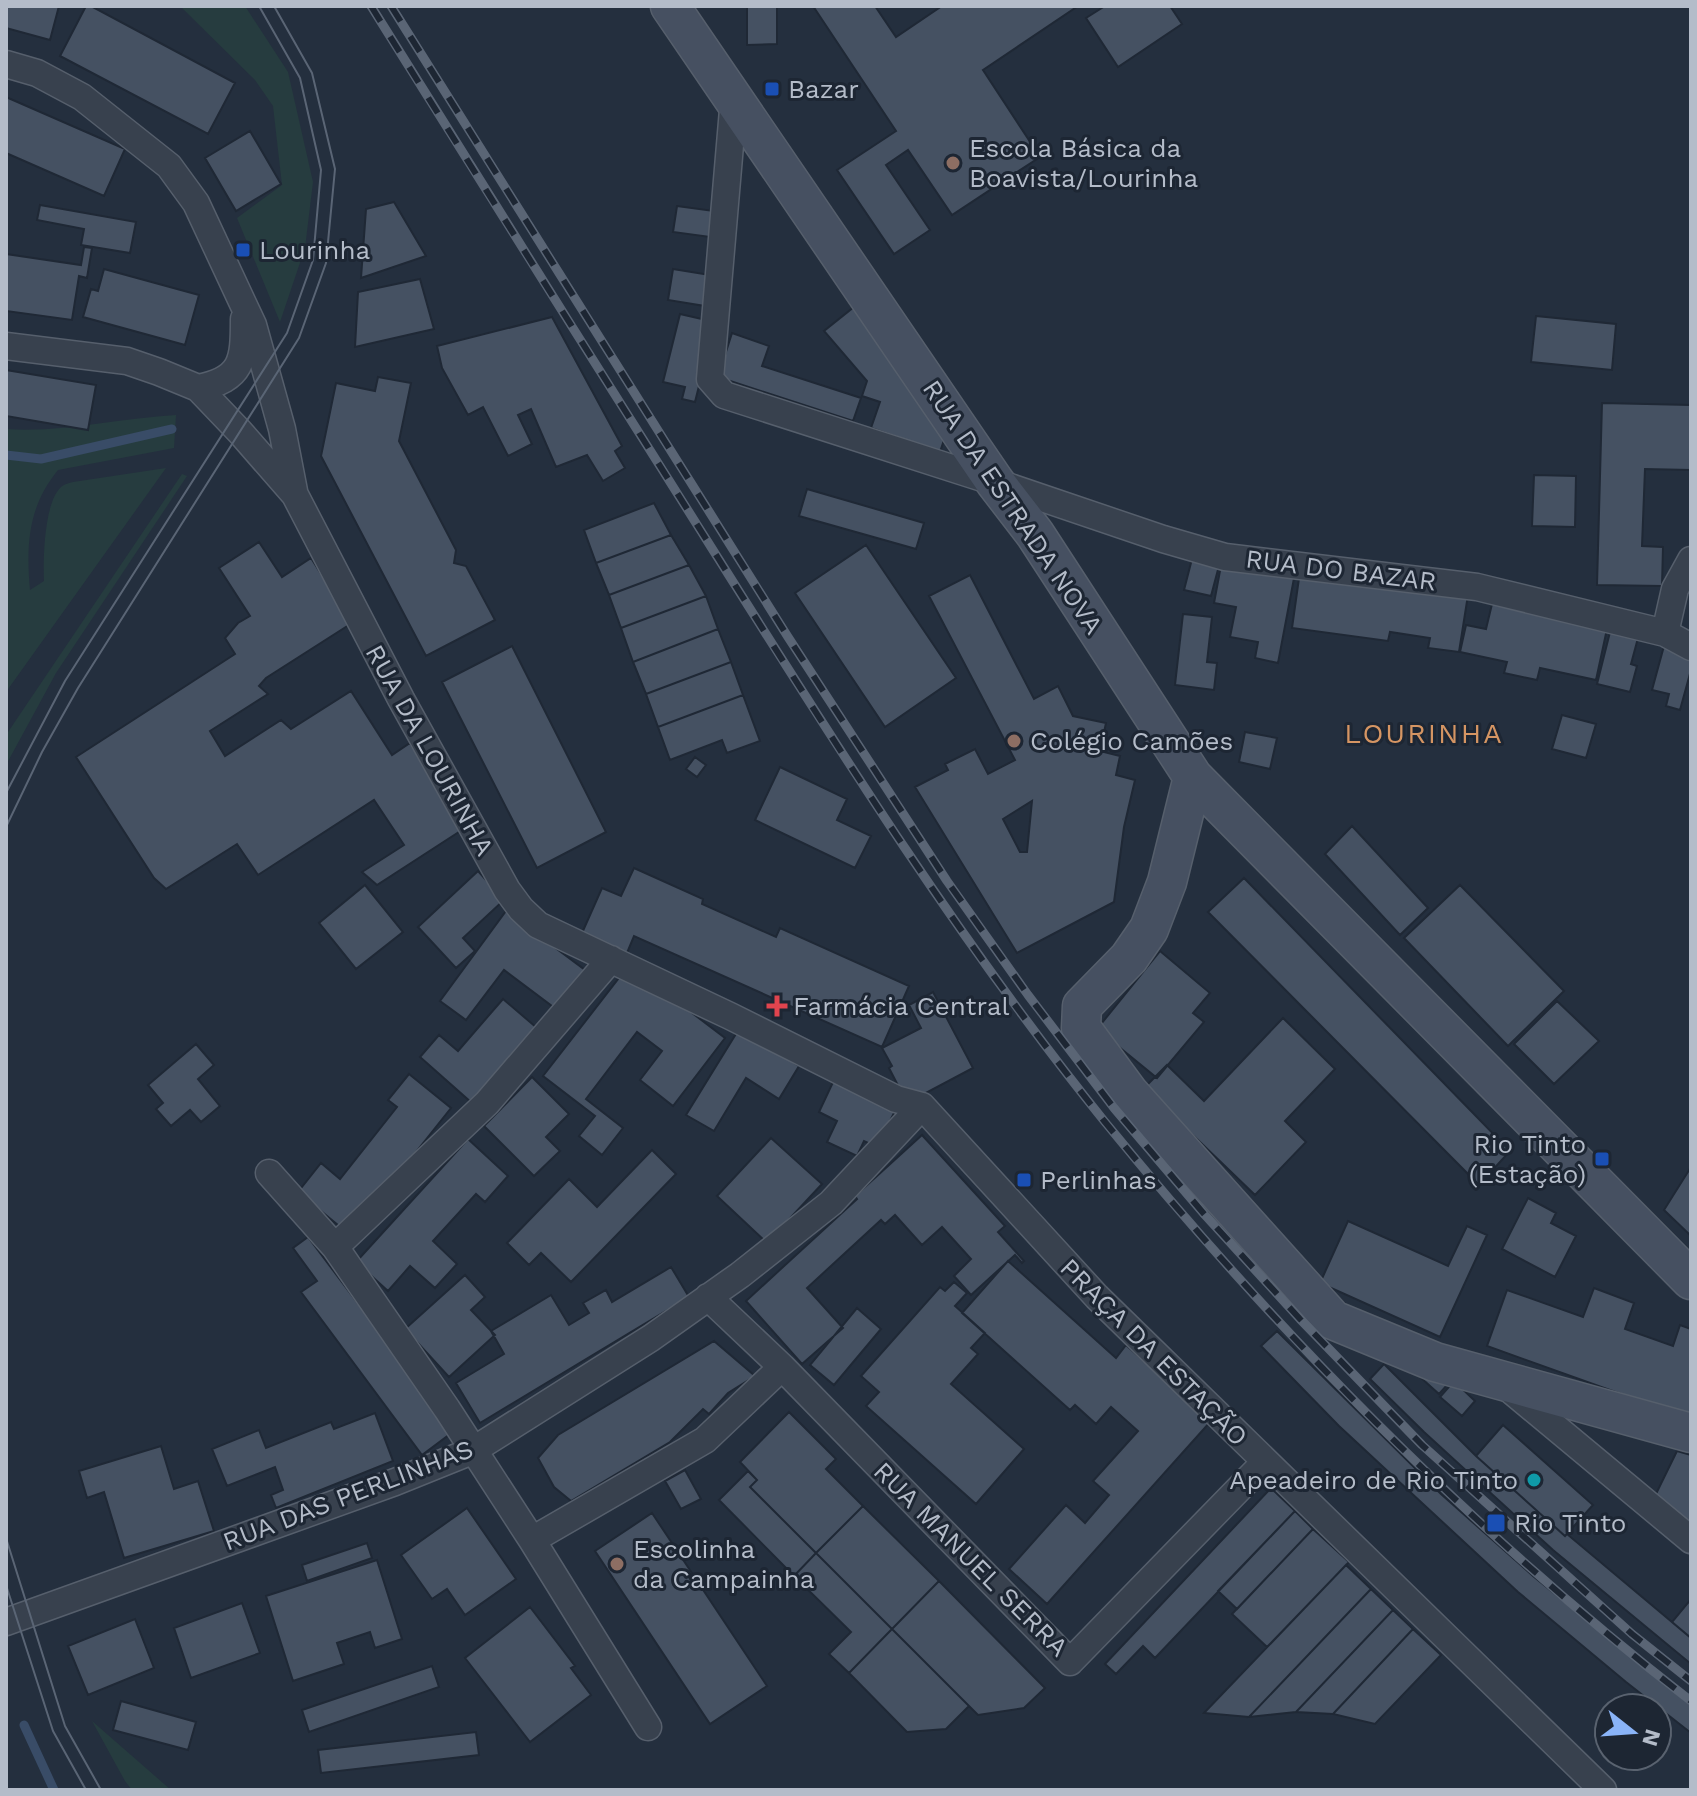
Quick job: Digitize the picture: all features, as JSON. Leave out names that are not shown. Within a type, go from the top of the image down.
[{"type":"street","name":"RUA DA ESTRADA NOVA","points":[[670,6],[995,482],[1035,534],[1193,777],[1691,1280]]},
{"type":"street","points":[[6,64],[37,73],[82,97],[169,166],[196,203],[253,325],[282,429],[295,495]]},
{"type":"street","name":"RUA DO BAZAR","points":[[734,98],[710,379],[724,395],[1225,557],[1477,587],[1665,633],[1691,647]]},
{"type":"street","points":[[198,388],[216,384],[233,375],[244,350],[244,303]]},
{"type":"street","name":"RUA DA LOURINHA","points":[[6,346],[127,361],[198,388],[295,495],[401,699],[507,890],[538,925],[896,1099],[922,1106]]},
{"type":"street","points":[[1665,633],[1675,589],[1691,560]]},
{"type":"street","points":[[1193,777],[1171,867],[1149,929],[1129,958],[1082,1006],[1081,1028],[1129,1093],[1333,1320],[1435,1362],[1691,1433]]},
{"type":"street","points":[[335,1247],[487,1103],[611,959]]},
{"type":"street","name":"RUA DAS PERLINHAS","points":[[6,1622],[395,1482],[472,1451],[651,1338],[831,1203],[922,1106]]},
{"type":"street","name":"PRAÇA DA ESTAÇÃO","points":[[922,1106],[1097,1297],[1603,1790]]},
{"type":"street","points":[[269,1173],[335,1247],[447,1409],[648,1727]]},
{"type":"street","name":"RUA MANUEL SERRA","points":[[708,1297],[782,1367],[1070,1662],[1264,1463]]},
{"type":"street","points":[[532,1540],[705,1440],[782,1367]]},
{"type":"street","points":[[1498,1380],[1691,1540]]},
{"type":"green space","points":[[180,6],[245,6],[288,72],[313,182],[305,248],[280,322],[237,218],[282,185],[273,106],[255,80]]},
{"type":"green space","points":[[176,415],[174,448],[58,470],[48,484],[31,527],[28,557],[30,590],[44,581],[48,518],[55,495],[61,487],[73,482],[166,468],[6,692],[6,429],[49,429]]},
{"type":"green space","points":[[182,474],[187,476],[56,673],[6,765],[6,735]]},
{"type":"green space","points":[[92,1721],[171,1790],[132,1790]]},
{"type":"building","points":[[6,6],[59,6],[50,40],[6,28]]},
{"type":"building","points":[[86,6],[235,83],[208,134],[60,56]]},
{"type":"building","points":[[747,6],[777,6],[777,44],[747,45]]},
{"type":"building","points":[[813,6],[875,6],[896,37],[942,6],[1078,6],[983,70],[1040,157],[952,215],[908,150],[886,165],[930,230],[894,254],[837,170],[896,131]]},
{"type":"building","points":[[1105,6],[1170,6],[1182,24],[1118,67],[1086,18]]},
{"type":"building","points":[[6,97],[125,149],[104,196],[6,153]]},
{"type":"building","points":[[250,131],[281,184],[236,211],[205,158]]},
{"type":"building","points":[[394,202],[426,256],[361,278],[366,209]]},
{"type":"building","points":[[40,205],[136,222],[130,253],[81,245],[84,229],[37,220]]},
{"type":"building","points":[[677,206],[714,211],[710,237],[673,232]]},
{"type":"building","points":[[84,247],[92,248],[87,278],[79,276],[72,320],[6,311],[6,254],[81,265]]},
{"type":"building","points":[[104,269],[199,295],[185,345],[83,317],[91,289],[98,291]]},
{"type":"building","points":[[673,269],[710,275],[705,306],[668,300]]},
{"type":"building","points":[[420,279],[434,329],[355,347],[358,292]]},
{"type":"building","points":[[854,307],[949,425],[940,452],[871,428],[880,402],[862,396],[867,381],[824,331]]},
{"type":"building","points":[[680,314],[715,322],[695,402],[682,399],[685,387],[663,382]]},
{"type":"building","points":[[1536,316],[1616,324],[1612,370],[1531,362]]},
{"type":"building","points":[[552,317],[622,446],[615,451],[625,468],[603,481],[587,455],[556,467],[531,409],[518,415],[532,444],[508,456],[483,407],[468,415],[442,368],[437,346]]},
{"type":"building","points":[[732,333],[769,346],[762,366],[861,398],[853,421],[718,377]]},
{"type":"building","points":[[6,370],[96,385],[88,430],[6,416]]},
{"type":"building","points":[[378,377],[411,383],[399,441],[456,550],[454,563],[466,566],[495,620],[426,656],[321,456],[336,383],[375,391]]},
{"type":"building","points":[[1602,403],[1691,405],[1691,470],[1645,469],[1642,546],[1663,547],[1662,586],[1597,585]]},
{"type":"building","points":[[1534,475],[1576,476],[1575,527],[1532,526]]},
{"type":"building","points":[[807,489],[924,523],[916,549],[799,516]]},
{"type":"building","points":[[654,503],[671,535],[596,563],[584,530]]},
{"type":"building","points":[[671,535],[689,565],[609,595],[596,563]]},
{"type":"building","points":[[259,542],[282,577],[311,558],[352,623],[266,678],[259,686],[268,694],[210,731],[225,756],[281,720],[291,729],[351,691],[392,755],[410,743],[465,828],[377,885],[362,872],[404,845],[374,800],[258,875],[237,844],[166,889],[154,878],[76,757],[235,654],[225,638],[238,623],[250,616],[219,568]]},
{"type":"building","points":[[866,545],[956,678],[885,727],[795,593]]},
{"type":"building","points":[[1193,555],[1220,562],[1211,596],[1184,590]]},
{"type":"building","points":[[1222,560],[1295,573],[1278,663],[1255,658],[1258,642],[1230,637],[1236,607],[1214,603]]},
{"type":"building","points":[[689,565],[706,596],[621,628],[609,595]]},
{"type":"building","points":[[1300,571],[1468,595],[1459,652],[1428,648],[1430,638],[1390,632],[1388,641],[1292,628]]},
{"type":"building","points":[[970,575],[1034,699],[1058,686],[1073,716],[1106,723],[1100,751],[1120,756],[1116,775],[1135,780],[1124,827],[1114,902],[1017,953],[915,787],[948,770],[945,764],[975,749],[988,774],[1015,760],[929,596]],"holes":[[[1032,801],[1027,852],[1020,852],[1003,819]]]},
{"type":"building","points":[[706,596],[718,629],[633,662],[621,628]]},
{"type":"building","points":[[1492,604],[1607,629],[1596,680],[1540,668],[1537,680],[1504,673],[1507,662],[1460,652],[1466,625],[1486,629]]},
{"type":"building","points":[[1183,614],[1212,617],[1207,662],[1217,663],[1214,690],[1175,685]]},
{"type":"building","points":[[718,629],[731,662],[646,694],[633,662]]},
{"type":"building","points":[[1610,632],[1638,638],[1631,664],[1637,666],[1630,692],[1597,684]]},
{"type":"building","points":[[512,646],[606,832],[537,868],[442,682]]},
{"type":"building","points":[[1664,646],[1691,653],[1691,670],[1680,710],[1666,706],[1669,694],[1652,690]]},
{"type":"building","points":[[731,662],[743,695],[658,727],[646,694]]},
{"type":"building","points":[[743,695],[760,741],[727,753],[722,740],[670,760],[658,727]]},
{"type":"building","points":[[1562,715],[1596,724],[1586,758],[1552,749]]},
{"type":"building","points":[[1245,732],[1277,738],[1270,769],[1239,762]]},
{"type":"building","points":[[695,757],[706,765],[697,777],[686,769]]},
{"type":"building","points":[[780,767],[847,799],[837,820],[871,836],[855,868],[755,820]]},
{"type":"building","points":[[1352,826],[1428,908],[1400,935],[1325,854]]},
{"type":"building","points":[[634,868],[703,899],[702,904],[776,937],[780,928],[909,986],[882,1047],[634,936],[627,953],[582,933],[602,888],[621,896]]},
{"type":"building","points":[[478,871],[504,900],[463,938],[475,951],[456,968],[418,927]]},
{"type":"building","points":[[1244,878],[1510,1151],[1479,1185],[1208,912]]},
{"type":"building","points":[[365,885],[403,932],[356,969],[319,923]]},
{"type":"building","points":[[1460,885],[1564,991],[1508,1046],[1404,938]]},
{"type":"building","points":[[506,911],[589,973],[560,1012],[504,970],[466,1020],[440,1001]]},
{"type":"building","points":[[1160,951],[1210,993],[1193,1013],[1204,1022],[1157,1078],[1097,1029]]},
{"type":"building","points":[[629,965],[725,1038],[673,1106],[640,1080],[662,1051],[637,1032],[586,1099],[623,1128],[602,1155],[579,1136],[595,1116],[543,1076]]},
{"type":"building","points":[[933,992],[973,1068],[907,1103],[882,1048],[921,1028],[909,1005]]},
{"type":"building","points":[[503,999],[537,1028],[472,1103],[420,1057],[439,1035],[458,1051]]},
{"type":"building","points":[[1557,1001],[1599,1041],[1554,1084],[1514,1044]]},
{"type":"building","points":[[1283,1018],[1335,1069],[1285,1121],[1306,1142],[1255,1195],[1144,1088],[1167,1065],[1204,1101]]},
{"type":"building","points":[[739,1029],[799,1066],[779,1099],[746,1078],[714,1131],[686,1115]]},
{"type":"building","points":[[196,1044],[214,1065],[198,1079],[220,1106],[201,1122],[190,1110],[171,1126],[156,1109],[163,1103],[148,1085]]},
{"type":"building","points":[[409,1074],[451,1108],[350,1235],[298,1192],[321,1163],[340,1179],[397,1107],[388,1100]]},
{"type":"building","points":[[532,1077],[569,1114],[546,1137],[560,1151],[534,1176],[484,1126]]},
{"type":"building","points":[[834,1080],[896,1109],[877,1147],[864,1141],[857,1156],[827,1142],[837,1121],[819,1112]]},
{"type":"building","points":[[922,1135],[1005,1226],[998,1232],[1024,1261],[1022,1263],[1015,1255],[971,1295],[954,1276],[971,1259],[942,1227],[922,1245],[895,1215],[885,1224],[881,1220],[807,1288],[843,1328],[802,1364],[746,1301]]},
{"type":"building","points":[[771,1138],[822,1184],[767,1243],[717,1196]]},
{"type":"building","points":[[468,1139],[508,1176],[485,1202],[476,1194],[433,1241],[457,1264],[435,1288],[410,1266],[388,1291],[356,1262]]},
{"type":"building","points":[[652,1150],[676,1174],[571,1282],[541,1253],[529,1265],[507,1243],[569,1179],[597,1207]]},
{"type":"building","points":[[1691,1167],[1691,1236],[1664,1210]]},
{"type":"building","points":[[1528,1198],[1556,1213],[1551,1223],[1576,1236],[1555,1277],[1502,1249]]},
{"type":"building","points":[[1348,1221],[1448,1266],[1467,1226],[1487,1235],[1440,1337],[1320,1283]]},
{"type":"building","points":[[308,1237],[454,1431],[422,1455],[301,1292],[317,1281],[293,1248]]},
{"type":"building","points":[[1008,1261],[1116,1358],[1126,1345],[1211,1421],[1047,1604],[1009,1569],[1066,1505],[1085,1523],[1109,1495],[1093,1481],[1138,1431],[1111,1407],[1096,1424],[1075,1405],[1070,1410],[962,1313]]},
{"type":"building","points":[[671,1267],[689,1297],[480,1423],[456,1383],[504,1354],[491,1331],[551,1295],[569,1325],[589,1313],[583,1303],[606,1290],[612,1302]]},
{"type":"building","points":[[465,1275],[485,1297],[471,1310],[495,1335],[449,1377],[405,1329]]},
{"type":"building","points":[[954,1282],[967,1293],[955,1306],[985,1333],[971,1348],[978,1354],[951,1384],[1024,1449],[976,1504],[866,1406],[879,1392],[861,1376],[940,1287],[945,1291]]},
{"type":"building","points":[[1594,1288],[1634,1303],[1625,1329],[1673,1346],[1680,1325],[1691,1329],[1691,1419],[1487,1346],[1507,1290],[1583,1317]]},
{"type":"building","points":[[857,1308],[881,1329],[834,1385],[810,1365]]},
{"type":"building","points":[[1277,1331],[1441,1494],[1533,1576],[1691,1705],[1691,1733],[1673,1719],[1673,1692],[1639,1692],[1518,1592],[1339,1426],[1261,1346]]},
{"type":"building","points":[[714,1341],[755,1376],[728,1393],[709,1414],[703,1409],[670,1442],[571,1501],[554,1487],[538,1458],[558,1435]]},
{"type":"building","points":[[1384,1364],[1476,1456],[1565,1536],[1567,1534],[1691,1638],[1691,1664],[1553,1550],[1424,1432],[1370,1379]]},
{"type":"building","points":[[1430,1366],[1449,1383],[1439,1394],[1420,1377]]},
{"type":"building","points":[[1454,1381],[1475,1401],[1462,1416],[1440,1397]]},
{"type":"building","points":[[789,1412],[836,1459],[826,1469],[863,1506],[816,1553],[750,1487],[757,1480],[740,1462]]},
{"type":"building","points":[[375,1413],[393,1461],[276,1508],[271,1495],[283,1490],[275,1467],[227,1486],[212,1449],[259,1430],[266,1448],[331,1422],[334,1429]]},
{"type":"building","name":"Apeadeiro de Rio Tinto","points":[[1503,1425],[1593,1505],[1565,1536],[1476,1456]]},
{"type":"building","points":[[161,1446],[174,1489],[198,1481],[214,1531],[124,1558],[104,1492],[87,1498],[79,1471]]},
{"type":"building","points":[[1677,1451],[1691,1455],[1691,1530],[1653,1500]]},
{"type":"building","points":[[685,1470],[701,1499],[681,1509],[665,1481]]},
{"type":"building","points":[[748,1471],[757,1480],[750,1487],[816,1553],[794,1576],[719,1500]]},
{"type":"building","points":[[1271,1488],[1295,1511],[1155,1658],[1143,1646],[1116,1674],[1105,1664]]},
{"type":"building","points":[[863,1506],[939,1581],[892,1629],[816,1553]]},
{"type":"building","points":[[467,1508],[516,1579],[465,1615],[447,1589],[432,1599],[401,1555]]},
{"type":"building","points":[[1295,1511],[1313,1529],[1237,1609],[1218,1591]]},
{"type":"building","points":[[652,1513],[767,1686],[710,1724],[595,1551]]},
{"type":"building","points":[[1313,1529],[1349,1562],[1267,1647],[1232,1614]]},
{"type":"building","points":[[367,1543],[372,1558],[307,1581],[302,1565]]},
{"type":"building","points":[[816,1553],[892,1629],[849,1673],[829,1654],[851,1632],[794,1576]]},
{"type":"building","points":[[377,1560],[402,1639],[375,1648],[370,1632],[337,1643],[344,1664],[293,1681],[266,1596]]},
{"type":"building","points":[[1346,1565],[1371,1589],[1249,1717],[1204,1713]]},
{"type":"building","points":[[939,1581],[1045,1688],[1024,1708],[978,1715],[892,1629]]},
{"type":"building","points":[[1371,1589],[1393,1610],[1296,1712],[1249,1717]]},
{"type":"building","points":[[1691,1599],[1691,1638],[1672,1622]]},
{"type":"building","points":[[242,1603],[260,1653],[191,1678],[174,1628]]},
{"type":"building","points":[[530,1607],[575,1666],[571,1668],[591,1695],[530,1742],[465,1658]]},
{"type":"building","points":[[1393,1610],[1413,1629],[1333,1714],[1296,1712]]},
{"type":"building","points":[[135,1619],[154,1668],[88,1695],[68,1646]]},
{"type":"building","points":[[892,1629],[969,1706],[946,1729],[907,1732],[849,1673]]},
{"type":"building","points":[[1413,1629],[1441,1655],[1375,1724],[1333,1714]]},
{"type":"building","points":[[432,1666],[439,1687],[309,1732],[302,1710]]},
{"type":"building","points":[[121,1701],[196,1722],[188,1750],[113,1730]]},
{"type":"building","points":[[476,1732],[479,1755],[321,1773],[318,1750]]},
{"type":"waterway","name":"Rio Tinto","points":[[6,455],[41,459],[172,429]]},
{"type":"waterway","name":"Rio Tinto","points":[[24,1725],[54,1790]]},
{"type":"tram line","points":[[6,793],[65,681],[287,333],[313,260],[321,170],[300,78],[259,6]]},
{"type":"tram line","points":[[6,827],[42,752],[78,688],[299,338],[326,263],[335,169],[312,73],[274,6]]},
{"type":"tram line","points":[[6,1538],[65,1726],[101,1790]]},
{"type":"tram line","points":[[6,1585],[53,1731],[86,1790]]},
{"type":"railway","points":[[371,6],[856,774],[903,846],[1052,1055],[1239,1279],[1382,1428],[1532,1570],[1691,1701]]},
{"type":"railway","points":[[391,6],[788,637],[947,881],[1114,1108],[1205,1215],[1300,1319],[1422,1445],[1632,1634],[1691,1681]]},
{"type":"place","name":"Bazar","points":[[772,89]]},
{"type":"place","name":"Escola Básica da Boavista/Lourinha","points":[[953,163]]},
{"type":"place","name":"Lourinha","points":[[243,250]]},
{"type":"place","name":"Colégio Camões","points":[[1014,741]]},
{"type":"place","name":"Farmácia Central","points":[[777,1006]]},
{"type":"place","name":"Rio Tinto (Estação)","points":[[1602,1159]]},
{"type":"place","name":"Perlinhas","points":[[1024,1180]]},
{"type":"place","name":"Apeadeiro de Rio Tinto","points":[[1534,1480]]},
{"type":"place","name":"Rio Tinto","points":[[1496,1523]]},
{"type":"place","name":"Escolinha da Campainha","points":[[617,1564]]},
{"type":"district","name":"LOURINHA","points":[[1424,733]]}]
